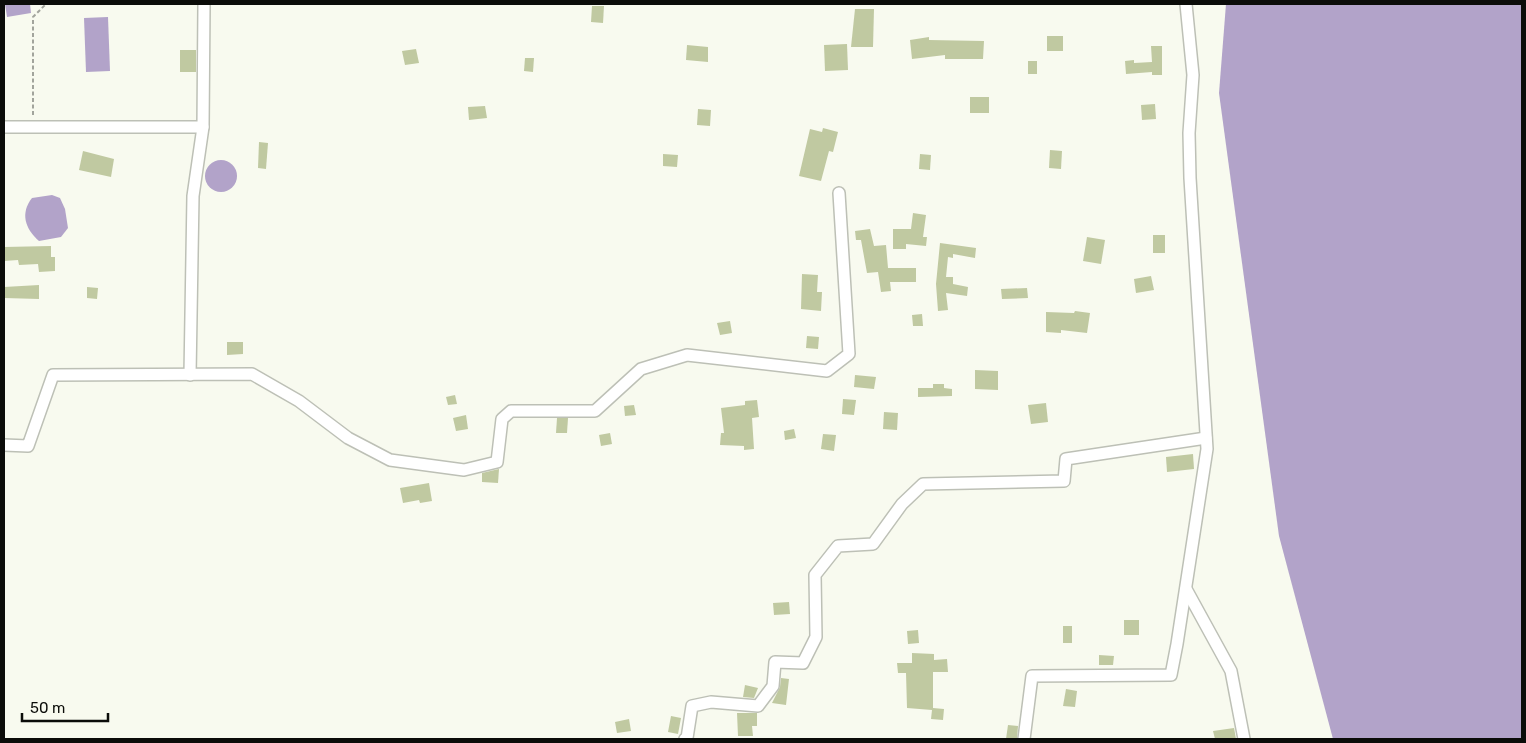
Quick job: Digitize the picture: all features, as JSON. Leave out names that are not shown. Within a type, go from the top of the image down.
[{"type":"street","points":[[190,375],[193,196],[203,127],[204,4]]},
{"type":"street","points":[[1024,739],[1032,676],[1171,675],[1207,449],[1190,178],[1193,75],[1186,4]]},
{"type":"street","points":[[4,127],[203,127]]},
{"type":"street","points":[[4,446],[28,446],[53,375],[252,374],[299,401],[348,438],[390,460],[464,470],[497,462],[502,419],[512,411],[595,412],[641,369],[687,355],[827,371],[849,354],[839,193]]},
{"type":"street","points":[[685,739],[687,738],[692,706],[711,702],[758,706],[773,686],[775,662],[803,663],[816,637],[815,574],[838,546],[873,544],[902,504],[923,484],[1064,481],[1066,459],[1206,438]]},
{"type":"street","points":[[1186,589],[1231,672],[1244,739]]},
{"type":"path","points":[[34,127],[33,18],[46,4]]},
{"type":"shaded area","points":[[5,4],[30,4],[31,13],[7,17]]},
{"type":"shaded area","points":[[1226,4],[1522,4],[1522,739],[1333,739],[1279,536],[1219,93]]},
{"type":"shaded area","points":[[108,17],[110,71],[86,72],[84,18]]},
{"type":"shaded area","points":[[221,160],[227,161],[232,165],[236,170],[236,182],[232,187],[227,191],[221,192],[215,191],[210,187],[206,182],[205,176],[206,170],[210,165],[215,161]]},
{"type":"shaded area","points":[[52,195],[60,198],[65,209],[68,228],[61,237],[39,241],[27,226],[26,209],[32,198]]},
{"type":"building","points":[[592,6],[604,6],[603,23],[591,22]]},
{"type":"building","points":[[855,9],[874,9],[873,47],[851,47]]},
{"type":"building","points":[[1047,36],[1063,36],[1063,51],[1047,51]]},
{"type":"building","points":[[929,37],[929,40],[984,41],[983,59],[945,59],[945,55],[912,59],[910,40]]},
{"type":"building","points":[[847,44],[848,70],[825,71],[824,45]]},
{"type":"building","points":[[687,45],[708,47],[708,62],[686,60]]},
{"type":"building","points":[[1151,46],[1162,46],[1162,75],[1152,75],[1152,72],[1126,74],[1125,61],[1134,60],[1134,63],[1152,62]]},
{"type":"building","points":[[416,49],[419,63],[405,65],[402,51]]},
{"type":"building","points":[[180,50],[196,50],[196,72],[180,72]]},
{"type":"building","points":[[525,58],[534,58],[533,72],[524,71]]},
{"type":"building","points":[[1028,61],[1037,61],[1037,74],[1028,74]]},
{"type":"building","points":[[970,97],[989,97],[989,113],[970,113]]},
{"type":"building","points":[[1155,104],[1156,119],[1142,120],[1141,105]]},
{"type":"building","points":[[485,106],[487,118],[469,120],[468,107]]},
{"type":"building","points":[[698,109],[711,110],[710,126],[697,125]]},
{"type":"building","points":[[823,128],[838,132],[833,152],[829,151],[821,181],[799,176],[810,129],[822,132]]},
{"type":"building","points":[[259,142],[268,143],[266,169],[258,168]]},
{"type":"building","points":[[1050,150],[1062,151],[1061,169],[1049,168]]},
{"type":"building","points":[[83,151],[114,159],[111,177],[79,170]]},
{"type":"building","points":[[663,154],[678,155],[677,167],[663,166]]},
{"type":"building","points":[[920,154],[931,155],[930,170],[919,169]]},
{"type":"building","points":[[913,213],[926,215],[923,237],[927,237],[926,246],[906,244],[906,249],[893,249],[893,229],[911,229]]},
{"type":"building","points":[[870,229],[874,246],[886,245],[888,268],[916,268],[916,282],[890,282],[891,291],[881,292],[878,272],[867,273],[861,240],[856,240],[855,231]]},
{"type":"building","points":[[1153,235],[1165,235],[1165,253],[1153,253]]},
{"type":"building","points":[[1087,237],[1105,240],[1101,264],[1083,261]]},
{"type":"building","points":[[940,243],[976,248],[975,258],[953,254],[953,258],[948,257],[946,277],[953,277],[953,284],[968,287],[967,296],[946,293],[948,310],[938,311],[936,284]]},
{"type":"building","points":[[51,246],[51,257],[55,257],[55,271],[39,272],[38,264],[19,265],[18,260],[4,261],[4,247]]},
{"type":"building","points":[[802,274],[818,275],[817,292],[822,292],[821,311],[801,309]]},
{"type":"building","points":[[1151,276],[1154,290],[1136,293],[1134,279]]},
{"type":"building","points":[[39,285],[39,299],[4,298],[4,287]]},
{"type":"building","points":[[87,287],[98,288],[97,299],[87,298]]},
{"type":"building","points":[[1027,288],[1028,298],[1002,299],[1001,289]]},
{"type":"building","points":[[1075,311],[1090,313],[1087,333],[1061,330],[1061,333],[1046,332],[1046,312],[1074,313]]},
{"type":"building","points":[[922,314],[923,326],[913,326],[912,315]]},
{"type":"building","points":[[730,321],[732,333],[720,335],[717,323]]},
{"type":"building","points":[[807,336],[819,337],[818,349],[806,348]]},
{"type":"building","points":[[227,342],[243,342],[243,354],[227,355]]},
{"type":"building","points":[[975,370],[998,371],[998,390],[975,389]]},
{"type":"building","points":[[855,375],[876,377],[874,389],[854,387]]},
{"type":"building","points":[[933,384],[944,384],[944,388],[952,389],[952,396],[918,397],[918,388],[933,388]]},
{"type":"building","points":[[455,395],[457,404],[448,405],[446,397]]},
{"type":"building","points":[[843,399],[856,400],[854,415],[842,414]]},
{"type":"building","points":[[757,400],[759,417],[752,418],[754,449],[744,450],[744,446],[720,445],[721,433],[724,433],[721,408],[745,405],[745,401]]},
{"type":"building","points":[[1046,403],[1048,422],[1031,424],[1028,405]]},
{"type":"building","points":[[634,405],[636,415],[625,416],[624,406]]},
{"type":"building","points":[[884,412],[898,413],[897,430],[883,429]]},
{"type":"building","points":[[466,415],[468,429],[456,431],[453,418]]},
{"type":"building","points":[[557,418],[568,418],[567,433],[556,433]]},
{"type":"building","points":[[794,429],[796,438],[785,440],[784,431]]},
{"type":"building","points":[[610,433],[612,444],[601,446],[599,435]]},
{"type":"building","points":[[823,434],[836,435],[834,451],[821,449]]},
{"type":"building","points":[[1193,454],[1194,469],[1167,472],[1166,457]]},
{"type":"building","points":[[499,469],[498,483],[482,482],[482,473]]},
{"type":"building","points":[[429,483],[432,501],[420,503],[419,500],[403,503],[400,488]]},
{"type":"building","points":[[789,602],[790,614],[774,615],[773,603]]},
{"type":"building","points":[[1124,620],[1139,620],[1139,635],[1124,635]]},
{"type":"building","points":[[1063,626],[1072,626],[1072,643],[1063,643]]},
{"type":"building","points":[[918,630],[919,643],[908,644],[907,631]]},
{"type":"building","points":[[912,653],[934,654],[934,660],[947,659],[948,672],[933,672],[933,708],[944,709],[943,720],[931,719],[932,710],[907,708],[906,673],[898,673],[897,663],[912,663]]},
{"type":"building","points":[[1099,655],[1114,656],[1113,665],[1099,665]]},
{"type":"building","points":[[781,678],[789,679],[786,705],[772,703],[780,687]]},
{"type":"building","points":[[745,685],[758,688],[754,698],[743,697]]},
{"type":"building","points":[[1066,689],[1077,691],[1075,707],[1063,706]]},
{"type":"building","points":[[737,713],[757,713],[757,726],[752,726],[753,736],[738,736]]},
{"type":"building","points":[[671,716],[681,718],[678,734],[668,732]]},
{"type":"building","points":[[629,719],[631,731],[617,733],[615,722]]},
{"type":"building","points":[[1008,725],[1018,726],[1017,739],[1006,739]]},
{"type":"building","points":[[1234,728],[1236,739],[1215,739],[1213,731]]}]
